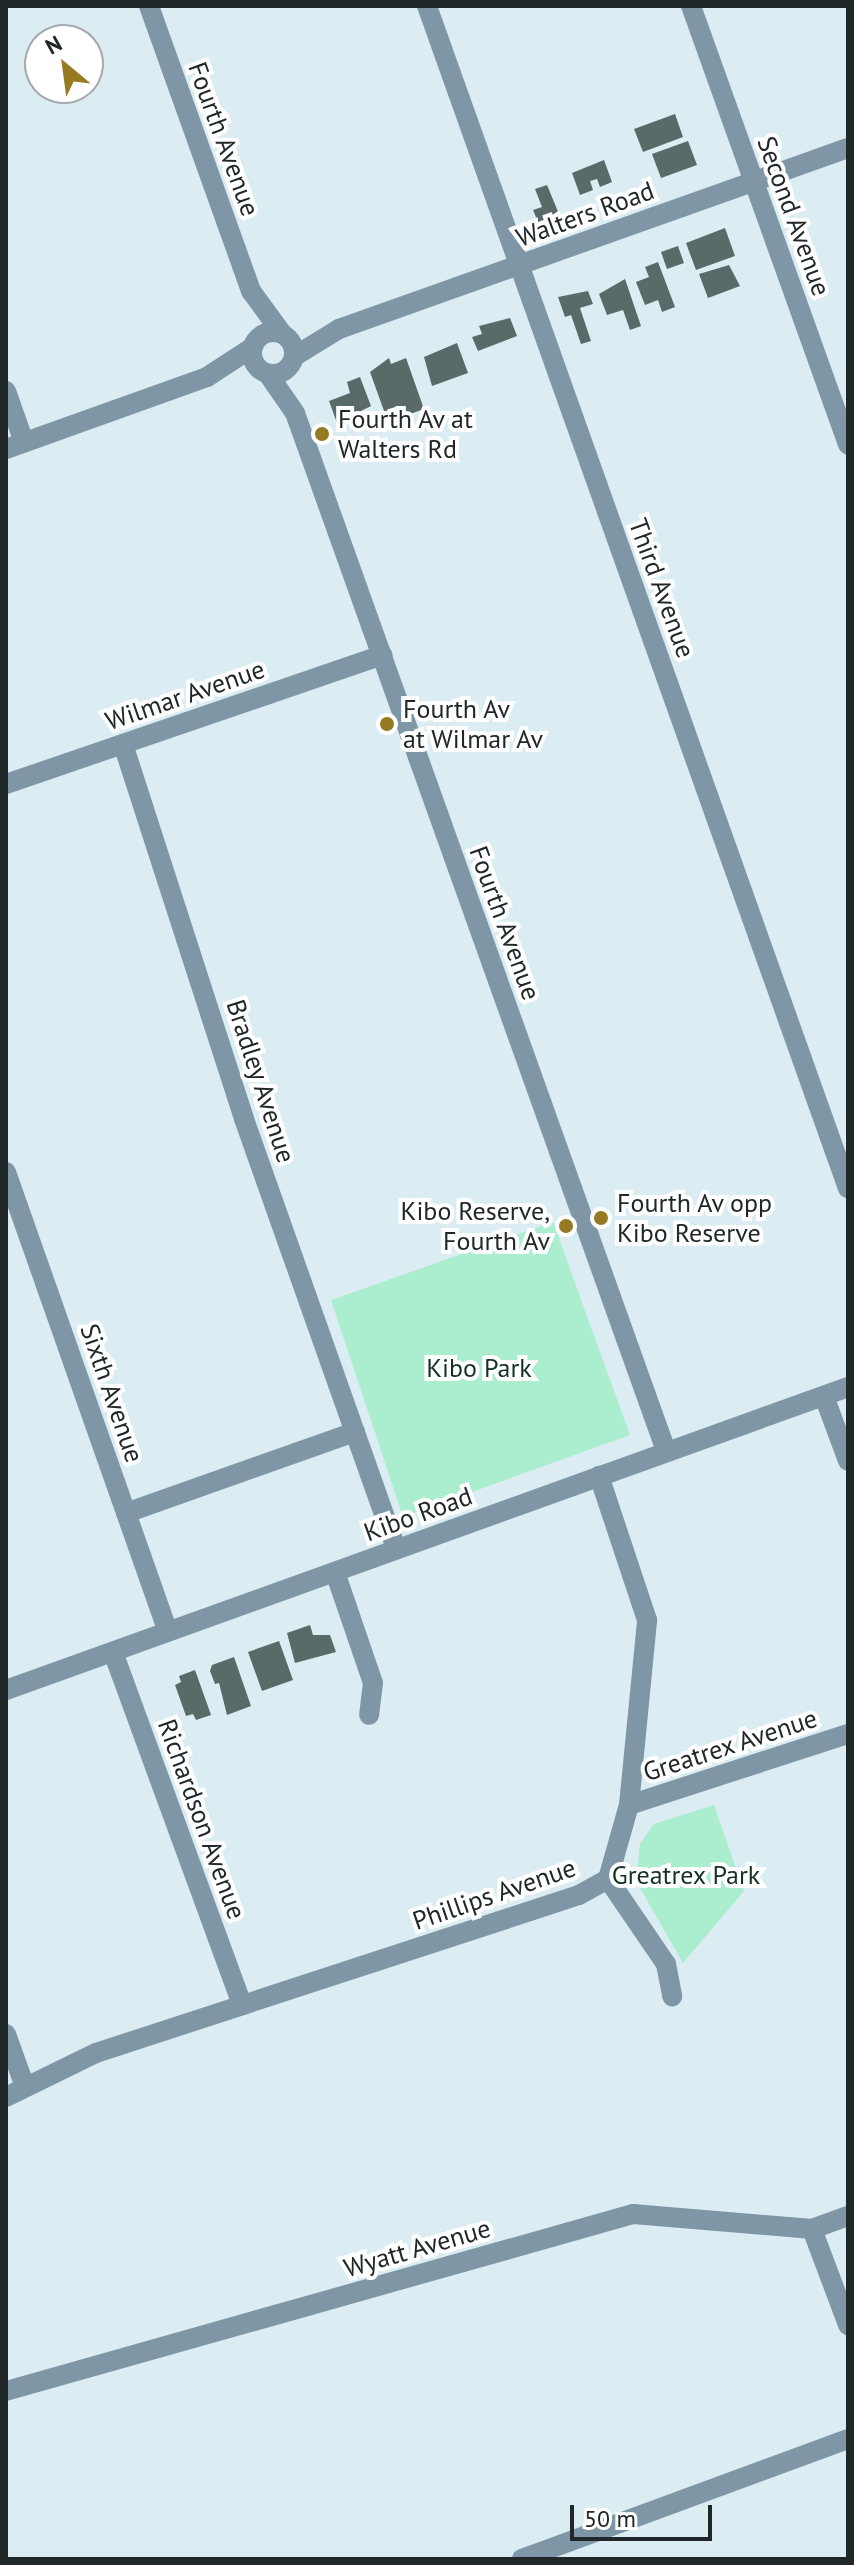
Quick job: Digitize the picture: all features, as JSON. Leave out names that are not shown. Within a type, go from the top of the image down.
[{"type":"street","name":"Fourth Avenue","points":[[149,6],[251,291],[254,344]]},
{"type":"street","name":"Third Avenue","points":[[427,6],[848,1188]]},
{"type":"street","name":"Second Avenue","points":[[691,6],[848,445]]},
{"type":"street","name":"Walters Road","points":[[294,360],[339,329],[848,148]]},
{"type":"street","name":"Fourth Avenue","points":[[251,291],[282,333]]},
{"type":"street","name":"Walters Road","points":[[282,333],[339,329]]},
{"type":"street","points":[[6,391],[15,445],[207,377],[282,372],[294,360],[293,343],[282,333],[266,332],[207,377]]},
{"type":"street","points":[[254,344],[253,360],[265,372]]},
{"type":"street","name":"Fourth Avenue","points":[[294,360],[295,413]]},
{"type":"street","name":"Fourth Avenue","points":[[265,372],[295,413],[666,1451]]},
{"type":"street","name":"Wilmar Avenue","points":[[6,784],[382,655]]},
{"type":"street","name":"Bradley Avenue","points":[[123,744],[244,1119],[396,1549]]},
{"type":"street","name":"Sixth Avenue","points":[[6,1172],[168,1631]]},
{"type":"street","name":"Kibo Road","points":[[6,1690],[848,1387]]},
{"type":"street","points":[[824,1396],[848,1461]]},
{"type":"street","points":[[126,1513],[355,1432]]},
{"type":"street","name":"Phillips Avenue","points":[[6,2097],[96,2053],[579,1895],[608,1879],[629,1805],[647,1620],[599,1476]]},
{"type":"street","points":[[335,1572],[373,1683],[369,1715]]},
{"type":"street","name":"Richardson Avenue","points":[[113,1652],[242,2005]]},
{"type":"street","name":"Greatrex Avenue","points":[[629,1805],[848,1734]]},
{"type":"street","points":[[608,1879],[666,1964],[672,1996]]},
{"type":"street","points":[[6,2034],[25,2087]]},
{"type":"street","name":"Wyatt Avenue","points":[[6,2391],[633,2214],[812,2229],[848,2216]]},
{"type":"street","points":[[812,2229],[848,2325]]},
{"type":"street","points":[[522,2559],[848,2439]]},
{"type":"green space","name":"Kibo Park","points":[[553,1222],[630,1435],[403,1517],[331,1300]]},
{"type":"green space","name":"Greatrex Park","points":[[714,1805],[744,1891],[683,1963],[636,1881],[640,1844],[654,1824]]},
{"type":"building","points":[[675,114],[683,137],[643,152],[634,129]]},
{"type":"building","points":[[688,141],[697,165],[661,178],[652,154]]},
{"type":"building","points":[[604,160],[612,182],[600,187],[597,179],[590,181],[593,190],[580,195],[572,173]]},
{"type":"building","points":[[547,185],[559,214],[538,222],[533,210],[542,207],[535,189]]},
{"type":"building","points":[[725,228],[735,256],[696,270],[686,243]]},
{"type":"building","points":[[678,246],[684,263],[667,269],[661,252]]},
{"type":"building","points":[[658,262],[675,307],[662,312],[658,300],[645,305],[636,282],[649,277],[645,267]]},
{"type":"building","points":[[729,265],[740,286],[708,298],[699,274]]},
{"type":"building","points":[[625,279],[641,326],[630,330],[623,310],[607,315],[599,294]]},
{"type":"building","points":[[588,291],[593,304],[580,308],[591,341],[581,344],[571,315],[565,317],[558,297]]},
{"type":"building","points":[[510,318],[517,336],[478,351],[472,337],[482,334],[479,326]]},
{"type":"building","points":[[457,343],[468,373],[432,386],[424,357]]},
{"type":"building","points":[[389,358],[391,364],[406,358],[424,409],[388,422],[370,372]]},
{"type":"building","points":[[360,377],[371,406],[337,423],[329,401],[350,393],[347,382]]},
{"type":"building","points":[[310,1625],[313,1635],[330,1635],[336,1652],[295,1663],[287,1633]]},
{"type":"building","points":[[279,1641],[293,1680],[262,1691],[248,1652]]},
{"type":"building","points":[[234,1657],[251,1706],[227,1715],[219,1683],[215,1684],[210,1671],[212,1665]]},
{"type":"building","points":[[195,1670],[211,1715],[196,1720],[193,1714],[186,1716],[175,1685],[181,1682],[179,1676]]},
{"type":"place","name":"Fourth Av at Walters Rd","points":[[322,434]]},
{"type":"place","name":"Fourth Av at Wilmar Av","points":[[387,724]]},
{"type":"place","name":"Fourth Av opp Kibo Reserve","points":[[601,1218]]},
{"type":"place","name":"Kibo Reserve, Fourth Av","points":[[566,1226]]}]
